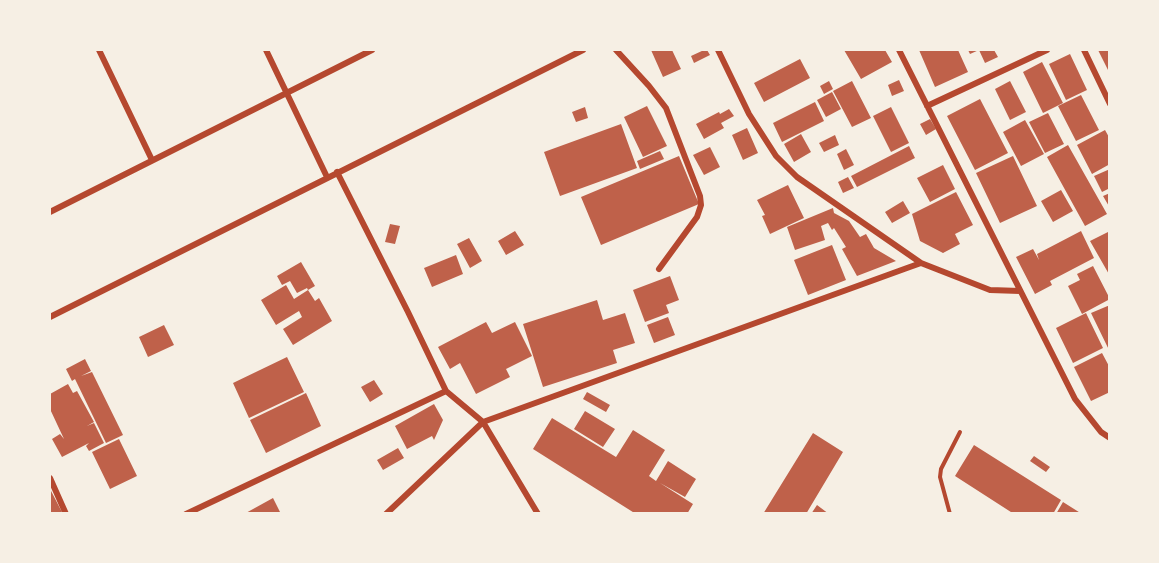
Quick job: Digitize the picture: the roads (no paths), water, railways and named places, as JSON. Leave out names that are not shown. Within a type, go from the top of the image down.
[{"type":"street","points":[[99,50],[152,160]]},
{"type":"street","points":[[266,50],[327,177]]},
{"type":"street","points":[[50,212],[372,50]]},
{"type":"street","points":[[50,317],[583,50]]},
{"type":"street","points":[[616,50],[650,86],[666,108],[700,196],[701,205],[697,217],[659,269]]},
{"type":"street","points":[[718,50],[749,114],[776,156],[796,177],[921,263],[990,290],[1020,291]]},
{"type":"street","points":[[899,50],[1075,399],[1101,432],[1110,438]]},
{"type":"street","points":[[927,106],[1047,50]]},
{"type":"street","points":[[1084,50],[1110,104]]},
{"type":"street","points":[[337,172],[446,391],[483,422],[538,513]]},
{"type":"street","points":[[386,513],[483,422],[921,263]]},
{"type":"street","points":[[186,513],[446,391]]},
{"type":"street","points":[[50,478],[66,513]]},
{"type":"lane","points":[[950,513],[940,477],[941,469],[960,432]]}]
